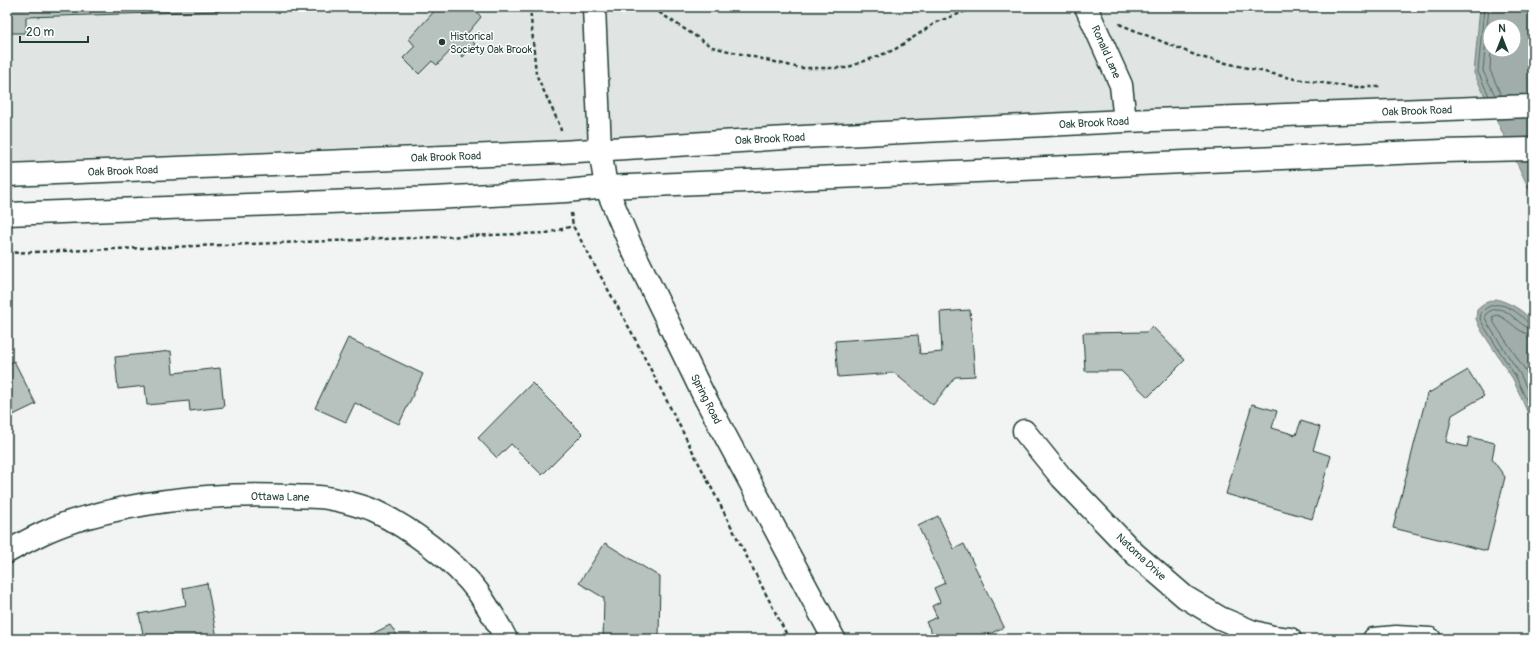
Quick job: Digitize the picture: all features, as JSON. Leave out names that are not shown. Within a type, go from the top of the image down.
[{"type":"main road","name":"Spring Road","points":[[594,7],[600,149],[606,187],[630,244],[703,394],[834,639]]},
{"type":"main road","name":"Ronald Lane","points":[[1087,9],[1121,85],[1125,122]]},
{"type":"main road","name":"Oak Brook Road","points":[[7,175],[553,152],[803,137],[1125,122],[1533,106]]},
{"type":"main road","points":[[7,214],[434,198],[566,191],[606,187],[1442,151],[1533,149]]},
{"type":"main road","name":"Natoma Drive","points":[[1024,431],[1062,478],[1134,553],[1185,597],[1220,618],[1238,626],[1273,637],[1290,639]]},
{"type":"main road","name":"Ottawa Lane","points":[[7,552],[40,533],[83,518],[131,507],[194,498],[266,495],[327,498],[372,511],[405,527],[431,547],[453,566],[477,592],[506,639]]},
{"type":"main road","points":[[1374,639],[1396,637],[1430,639]]},
{"type":"path","points":[[530,7],[536,74],[560,126],[561,134]]},
{"type":"path","points":[[655,7],[657,11],[712,47],[800,68],[846,68],[894,50],[937,22],[978,7]]},
{"type":"path","points":[[1087,9],[1200,57],[1295,79],[1352,87],[1382,87]]},
{"type":"path","points":[[7,253],[547,233],[573,226],[632,334],[789,639]]},
{"type":"shaded area","points":[[7,7],[1513,7],[1500,18],[1482,18],[1482,58],[1493,58],[1508,95],[612,137],[7,162]]},
{"type":"water","points":[[1480,7],[1533,7],[1533,197],[1474,73]]},
{"type":"water","points":[[1496,299],[1516,308],[1525,314],[1533,323],[1533,425],[1513,379],[1481,330],[1476,319],[1477,310],[1485,303]]},
{"type":"building","points":[[7,7],[220,7],[219,11],[26,17],[26,33],[7,33]]},
{"type":"building","name":"Historical Society Oak Brook","points":[[438,7],[479,7],[476,11],[481,17],[466,35],[475,44],[463,57],[454,47],[437,65],[432,61],[419,74],[403,58],[415,46],[409,39]]},
{"type":"building","points":[[970,310],[975,376],[955,377],[933,405],[894,373],[838,377],[835,341],[918,335],[920,354],[942,352],[940,312]]},
{"type":"building","points":[[1152,326],[1185,360],[1148,397],[1121,371],[1085,371],[1083,333],[1147,332]]},
{"type":"building","points":[[348,338],[423,374],[399,424],[355,403],[346,422],[315,408]]},
{"type":"building","points":[[171,351],[173,373],[220,368],[224,407],[190,411],[189,401],[147,405],[145,386],[118,389],[115,357]]},
{"type":"building","points":[[14,361],[36,404],[7,418],[7,365]]},
{"type":"building","points":[[1468,370],[1484,396],[1452,415],[1446,442],[1467,447],[1469,437],[1495,443],[1492,459],[1505,477],[1487,551],[1393,528],[1427,394]]},
{"type":"building","points":[[532,383],[583,434],[542,475],[511,444],[497,458],[478,438]]},
{"type":"building","points":[[1252,404],[1277,411],[1272,428],[1296,435],[1301,421],[1320,427],[1313,450],[1331,456],[1312,519],[1226,494]]},
{"type":"building","points":[[938,516],[954,549],[964,544],[1004,627],[979,639],[960,639],[957,634],[946,639],[935,639],[926,622],[937,617],[932,606],[940,602],[934,588],[945,583],[918,526]]},
{"type":"building","points":[[605,543],[660,577],[659,639],[603,639],[604,598],[579,583]]},
{"type":"building","points":[[207,583],[217,638],[144,639],[139,614],[186,605],[183,588]]},
{"type":"building","points":[[390,625],[400,639],[362,639]]},
{"type":"place","name":"Historical Society Oak Brook","points":[[442,42]]}]
